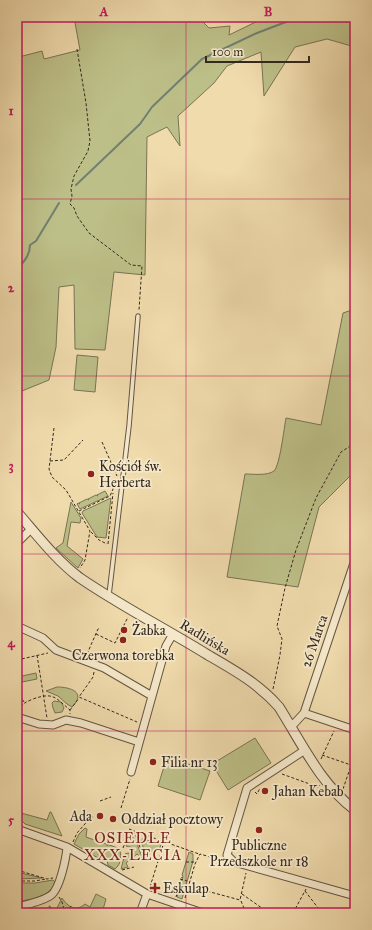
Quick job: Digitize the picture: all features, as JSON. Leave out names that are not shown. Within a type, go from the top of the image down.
[{"type":"street","name":"Radlińska","points":[[17,512],[48,548],[67,567],[81,578],[258,686],[275,702],[325,781],[355,810]]},
{"type":"street","points":[[17,543],[31,529]]},
{"type":"street","name":"26 Marca","points":[[291,726],[304,713],[355,560]]},
{"type":"street","points":[[17,626],[43,638],[56,650],[104,668],[152,696]]},
{"type":"street","points":[[131,775],[166,646],[173,634]]},
{"type":"street","points":[[304,713],[355,730]]},
{"type":"street","points":[[17,717],[39,724],[53,725],[70,720],[139,742]]},
{"type":"street","points":[[305,750],[247,788],[227,855],[234,862],[355,896]]},
{"type":"street","points":[[17,828],[70,848],[148,892],[203,913]]},
{"type":"street","points":[[17,907],[50,896],[56,890],[70,848]]},
{"type":"street","points":[[140,913],[148,892]]},
{"type":"lane","points":[[109,596],[129,426],[138,316]]},
{"type":"path","points":[[77,49],[86,103],[90,141],[88,151],[74,176],[70,204],[89,233],[131,265],[142,266],[138,316]]},
{"type":"path","points":[[54,428],[49,469],[52,477],[66,490],[90,531],[98,540],[108,544],[113,492],[117,475],[102,442]]},
{"type":"path","points":[[50,461],[64,460],[83,440]]},
{"type":"path","points":[[273,691],[282,639],[277,626],[285,588],[299,543],[316,498],[341,452],[355,443]]},
{"type":"path","points":[[110,483],[115,484]]},
{"type":"path","points":[[78,511],[110,496],[113,492]]},
{"type":"path","points":[[79,570],[85,560],[90,531]]},
{"type":"path","points":[[96,634],[115,643],[130,613]]},
{"type":"path","points":[[84,660],[98,629],[100,628]]},
{"type":"path","points":[[17,660],[56,650]]},
{"type":"path","points":[[37,655],[48,724]]},
{"type":"path","points":[[70,720],[70,710],[93,677],[95,667]]},
{"type":"path","points":[[17,691],[25,702]]},
{"type":"path","points":[[17,712],[25,702],[44,695],[57,699],[70,710]]},
{"type":"path","points":[[79,697],[144,726]]},
{"type":"path","points":[[342,793],[355,754]]},
{"type":"path","points":[[322,755],[351,765]]},
{"type":"path","points":[[280,773],[318,787],[325,781]]},
{"type":"path","points":[[121,808],[131,775]]},
{"type":"path","points":[[100,801],[111,797]]},
{"type":"path","points":[[70,848],[77,833],[91,817],[93,817]]},
{"type":"path","points":[[124,848],[129,829],[200,854],[226,861]]},
{"type":"path","points":[[134,831],[141,850]]},
{"type":"path","points":[[137,838],[160,843],[162,841]]},
{"type":"path","points":[[104,855],[109,840]]},
{"type":"path","points":[[148,892],[164,842]]},
{"type":"path","points":[[144,856],[162,848]]},
{"type":"path","points":[[182,906],[188,881],[195,862],[200,854]]},
{"type":"path","points":[[186,862],[195,862]]},
{"type":"path","points":[[118,872],[134,866]]},
{"type":"path","points":[[246,913],[240,900],[247,868]]},
{"type":"path","points":[[17,870],[47,879]]},
{"type":"path","points":[[17,881],[35,881],[60,878]]},
{"type":"path","points":[[176,898],[181,878],[188,881]]},
{"type":"path","points":[[293,913],[308,883]]},
{"type":"path","points":[[179,884],[240,900]]},
{"type":"path","points":[[305,891],[322,913]]},
{"type":"path","points":[[242,893],[268,913]]},
{"type":"path","points":[[62,902],[65,913]]},
{"type":"path","points":[[65,913],[72,905]]},
{"type":"green space","points":[[74,17],[198,17],[209,28],[230,26],[229,35],[266,17],[355,17],[355,47],[327,39],[295,47],[264,96],[261,52],[227,66],[214,83],[178,116],[180,146],[167,127],[147,137],[145,275],[114,272],[105,350],[75,349],[74,285],[59,287],[56,347],[49,380],[17,393],[17,54],[19,57],[42,51],[44,59],[80,50]]},
{"type":"green space","points":[[355,309],[355,471],[319,507],[298,587],[227,577],[245,474],[264,474],[274,471],[280,454],[286,418],[321,425],[343,313]]},
{"type":"green space","points":[[77,355],[98,357],[95,392],[74,390]]},
{"type":"green space","points":[[105,491],[108,496],[80,509],[77,504],[80,504],[79,503],[87,499],[89,500],[88,499],[96,495],[98,496],[97,495]]},
{"type":"green space","points":[[111,498],[106,538],[97,537],[82,513],[83,511]]},
{"type":"green space","points":[[71,502],[81,518],[80,523],[71,522],[67,546],[83,559],[78,568],[56,548],[63,543]]},
{"type":"green space","points":[[36,673],[37,679],[17,683],[17,677]]},
{"type":"green space","points":[[57,687],[75,691],[78,698],[72,707],[58,696],[46,691]]},
{"type":"green space","points":[[54,701],[61,702],[64,708],[62,712],[55,713],[52,703]]},
{"type":"green space","points":[[255,738],[271,763],[228,790],[212,764]]},
{"type":"green space","points":[[167,757],[210,771],[200,800],[158,786]]},
{"type":"green space","points":[[17,812],[47,820],[51,812],[62,836],[25,824],[21,820],[17,819]]},
{"type":"green space","points":[[85,828],[87,829],[86,837],[120,850],[121,859],[119,865],[115,869],[108,865],[106,856],[102,855],[98,858],[74,844],[79,834]]},
{"type":"green space","points":[[130,834],[136,841],[142,857],[141,858],[137,854],[126,863],[128,867],[121,869],[125,854],[131,854],[133,848],[126,846]]},
{"type":"green space","points":[[140,840],[161,844],[160,848],[150,852],[148,848],[144,849]]},
{"type":"green space","points":[[189,852],[193,854],[193,861],[182,899],[177,897]]},
{"type":"green space","points":[[17,872],[42,878],[17,879]]},
{"type":"green space","points":[[53,880],[55,882],[53,887],[45,894],[17,902],[17,883],[35,883]]},
{"type":"green space","points":[[96,894],[106,899],[102,913],[50,913],[49,906],[52,911],[56,910],[62,898],[67,904],[75,908],[85,904],[90,907]]},
{"type":"waterway","points":[[76,185],[140,124],[152,107],[202,59],[257,33],[299,17]]},
{"type":"waterway","points":[[17,269],[26,258],[30,245],[36,241],[59,203]]},
{"type":"place","name":"Kościół św. Herberta","points":[[91,474]]},
{"type":"place","name":"Żabka","points":[[124,630]]},
{"type":"place","name":"Czerwona torebka","points":[[123,640]]},
{"type":"place","name":"Filia nr 13","points":[[153,762]]},
{"type":"place","name":"Jahan Kebab","points":[[265,791]]},
{"type":"place","name":"Ada","points":[[100,816]]},
{"type":"place","name":"Oddział pocztowy","points":[[113,819]]},
{"type":"place","name":"Publiczne Przedszkole nr 18","points":[[259,830]]},
{"type":"place","name":"Eskulap","points":[[155,888]]},
{"type":"district","name":"OSIEDLE XXX-LECIA","points":[[133,846]]}]
